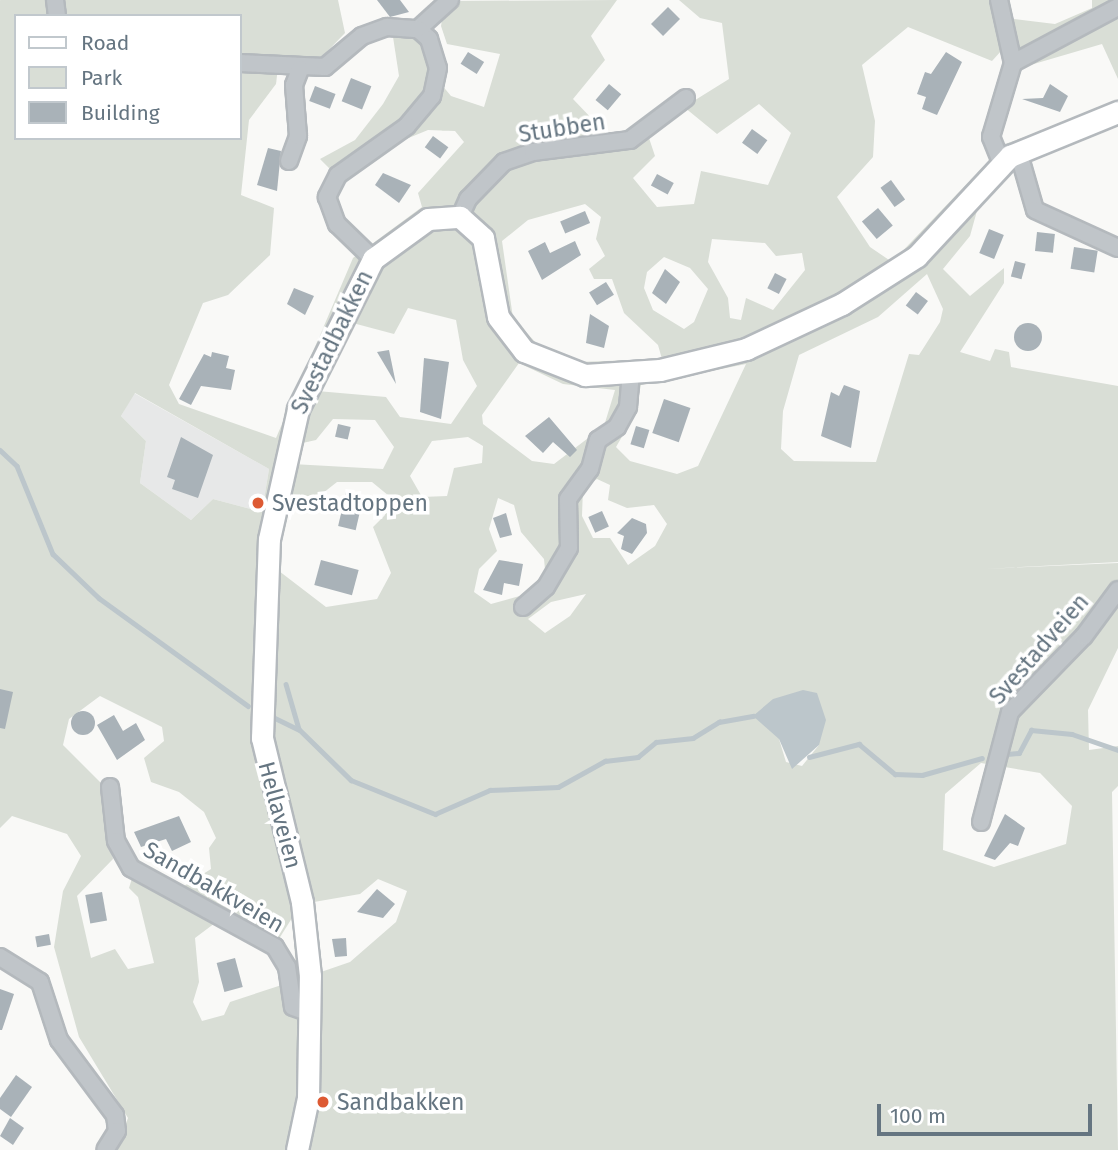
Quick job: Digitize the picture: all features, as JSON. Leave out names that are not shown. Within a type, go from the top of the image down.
[{"type":"main road","points":[[460,218],[483,238],[498,317],[515,342],[563,370],[631,375],[746,349],[860,294],[917,256],[1009,156],[1118,112]]},
{"type":"main road","name":"Svestadbakken","points":[[278,478],[310,381],[373,260],[428,219],[460,218]]},
{"type":"main road","name":"Hellaveien","points":[[278,478],[266,584],[262,738],[302,902],[310,1013],[308,1098],[297,1150]]},
{"type":"street","points":[[242,63],[300,69],[330,65],[373,30],[418,29],[450,0]]},
{"type":"street","points":[[999,0],[1013,63],[991,137],[1009,156],[1035,210],[1118,247]]},
{"type":"street","points":[[1013,63],[1118,7]]},
{"type":"street","points":[[373,260],[337,224],[327,197],[338,175],[407,126],[432,96],[436,55],[418,29]]},
{"type":"street","points":[[289,161],[298,136],[294,85],[300,69]]},
{"type":"street","name":"Stubben","points":[[460,218],[468,199],[503,162],[630,140],[686,98]]},
{"type":"street","points":[[523,607],[546,587],[569,548],[568,499],[590,470],[598,440],[628,407],[631,375]]},
{"type":"street","name":"Svestadveien","points":[[981,822],[1010,712],[1084,636],[1118,590]]},
{"type":"street","name":"Sandbakkveien","points":[[110,787],[116,841],[131,868],[275,947],[286,967],[293,1007],[310,1013]]},
{"type":"street","points":[[0,957],[40,982],[59,1040],[115,1115],[117,1131],[105,1150]]},
{"type":"shaded area","points":[[134,393],[269,469],[262,512],[213,499],[191,520],[140,483],[146,441],[121,416]]},
{"type":"shaded area","points":[[803,690],[817,693],[826,720],[819,745],[792,769],[779,739],[753,716],[773,699]]},
{"type":"green space","points":[[0,0],[338,0],[345,33],[318,61],[279,59],[276,84],[249,120],[241,195],[274,208],[270,255],[228,295],[203,303],[169,385],[179,404],[276,438],[353,258],[422,207],[418,193],[464,142],[455,131],[428,130],[331,170],[320,159],[355,140],[383,104],[399,76],[393,37],[417,38],[431,72],[451,96],[484,107],[500,54],[447,44],[441,26],[445,1],[617,0],[591,36],[605,60],[573,99],[618,146],[649,138],[655,156],[633,178],[657,207],[694,204],[701,171],[768,185],[791,133],[759,104],[717,134],[684,107],[729,79],[722,23],[700,18],[679,0],[995,0],[998,17],[1055,24],[1092,8],[1092,0],[1118,0],[1118,79],[1102,44],[1027,66],[1002,50],[992,61],[908,27],[862,65],[875,121],[873,157],[837,197],[870,247],[892,262],[1005,144],[1118,104],[1118,126],[1013,166],[980,200],[970,236],[943,269],[970,296],[1004,268],[1004,283],[960,352],[990,361],[995,349],[1009,352],[1011,367],[1118,386],[1118,562],[984,569],[1118,563],[1118,648],[1088,710],[1089,750],[1118,746],[1118,786],[1112,792],[1118,1150],[116,1150],[128,1118],[79,1037],[54,947],[63,891],[81,856],[67,834],[12,816],[0,828]],"holes":[[[585,204],[601,217],[596,239],[605,256],[589,269],[594,279],[612,279],[624,313],[658,345],[662,359],[578,362],[538,345],[513,318],[502,241],[528,220]],[[712,239],[765,243],[776,256],[802,253],[805,270],[773,310],[746,298],[741,320],[730,318],[728,298],[708,262]],[[664,257],[690,268],[708,289],[694,322],[684,329],[653,310],[644,288],[647,272]],[[927,274],[943,309],[940,322],[919,355],[909,354],[876,462],[794,461],[781,449],[783,411],[799,355],[878,317]],[[408,308],[456,320],[463,360],[477,386],[451,424],[400,417],[386,397],[317,391],[349,322],[394,334]],[[519,363],[563,384],[615,390],[604,426],[554,464],[532,461],[483,424],[482,415]],[[746,364],[698,466],[677,474],[630,461],[616,447],[634,416],[641,385]],[[135,393],[269,469],[262,512],[213,499],[191,520],[140,483],[146,441],[121,416]],[[333,419],[375,420],[394,447],[383,469],[292,464],[298,444],[316,440]],[[468,437],[483,446],[482,463],[454,468],[447,496],[422,497],[410,476],[432,441]],[[597,479],[610,485],[608,500],[627,508],[654,505],[667,524],[655,546],[628,565],[610,538],[593,538],[582,516],[583,488]],[[337,482],[372,482],[389,496],[385,515],[373,527],[391,573],[377,599],[326,607],[279,571],[281,531],[287,494],[318,497]],[[498,498],[514,505],[521,532],[544,559],[546,580],[534,592],[491,604],[474,592],[479,569],[497,551],[489,529]],[[586,594],[570,616],[545,633],[528,619],[551,602]],[[100,696],[162,727],[164,741],[144,758],[151,782],[179,792],[204,812],[216,838],[209,848],[211,869],[173,893],[134,872],[129,888],[138,897],[154,963],[128,969],[115,949],[91,958],[77,896],[113,859],[102,784],[63,745],[69,719]],[[779,739],[819,745],[802,766],[786,762]],[[981,763],[1040,773],[1072,806],[1066,844],[994,867],[943,850],[945,794]],[[378,879],[407,891],[396,922],[350,962],[321,972],[314,902],[360,894]],[[292,918],[297,980],[230,1002],[224,1015],[202,1021],[193,1002],[199,982],[195,938],[219,920],[277,942]]]},
{"type":"building","points":[[377,0],[400,0],[409,12],[390,17]]},
{"type":"building","points":[[668,7],[680,19],[663,36],[651,24]]},
{"type":"building","points":[[468,52],[484,62],[477,74],[461,64]]},
{"type":"building","points":[[946,52],[962,62],[937,115],[922,109],[926,97],[917,94],[925,72],[931,74]]},
{"type":"building","points":[[351,78],[371,86],[362,109],[342,101]]},
{"type":"building","points":[[609,84],[621,94],[608,110],[596,100]]},
{"type":"building","points":[[1050,84],[1068,96],[1060,112],[1022,99],[1043,98]]},
{"type":"building","points":[[315,86],[336,94],[330,109],[309,101]]},
{"type":"building","points":[[752,129],[767,140],[757,154],[742,143]]},
{"type":"building","points":[[433,136],[448,147],[440,158],[425,147]]},
{"type":"building","points":[[268,148],[281,151],[277,191],[257,185]]},
{"type":"building","points":[[383,173],[411,185],[399,203],[375,185]]},
{"type":"building","points":[[657,174],[674,183],[668,194],[651,185]]},
{"type":"building","points":[[891,180],[905,199],[895,207],[880,188]]},
{"type":"building","points":[[878,208],[893,226],[877,239],[862,221]]},
{"type":"building","points":[[585,211],[590,223],[565,234],[560,222]]},
{"type":"building","points":[[989,229],[1004,235],[994,259],[979,253]]},
{"type":"building","points":[[1037,232],[1055,234],[1053,253],[1035,251]]},
{"type":"building","points":[[575,241],[581,255],[542,280],[528,251],[545,242],[550,253]]},
{"type":"building","points":[[1074,247],[1098,251],[1094,272],[1071,269]]},
{"type":"building","points":[[1015,261],[1026,264],[1021,279],[1011,276]]},
{"type":"building","points":[[665,269],[680,282],[666,304],[652,293]]},
{"type":"building","points":[[775,273],[787,279],[779,294],[767,288]]},
{"type":"building","points":[[606,282],[614,295],[597,305],[589,293]]},
{"type":"building","points":[[294,288],[314,296],[305,315],[287,304]]},
{"type":"building","points":[[916,292],[928,301],[918,315],[906,306]]},
{"type":"building","points":[[590,314],[609,326],[604,348],[586,343]]},
{"type":"building","points":[[1028,323],[1038,327],[1042,337],[1038,347],[1028,351],[1018,347],[1014,337],[1018,327]]},
{"type":"building","points":[[389,350],[396,384],[377,352]]},
{"type":"building","points":[[212,352],[229,356],[226,368],[235,370],[231,390],[201,386],[191,405],[179,399],[204,354],[211,357]]},
{"type":"building","points":[[424,358],[449,362],[441,419],[420,412]]},
{"type":"building","points":[[844,385],[860,391],[851,448],[821,436],[831,392],[839,396]]},
{"type":"building","points":[[664,399],[690,408],[679,442],[652,433]]},
{"type":"building","points":[[549,417],[577,450],[570,457],[553,442],[543,453],[525,436]]},
{"type":"building","points":[[338,424],[351,427],[348,440],[335,437]]},
{"type":"building","points":[[636,426],[649,430],[644,448],[630,444]]},
{"type":"building","points":[[181,437],[213,455],[198,498],[172,489],[175,480],[167,477]]},
{"type":"building","points":[[346,492],[364,496],[356,530],[338,526]]},
{"type":"building","points":[[602,511],[609,527],[595,533],[588,517]]},
{"type":"building","points":[[506,513],[512,535],[500,538],[493,518]]},
{"type":"building","points":[[632,518],[646,524],[647,533],[632,554],[621,549],[624,536],[617,533]]},
{"type":"building","points":[[321,560],[359,570],[352,595],[314,585]]},
{"type":"building","points":[[499,560],[523,564],[519,586],[504,583],[502,595],[483,590]]},
{"type":"building","points":[[0,689],[13,692],[5,729],[0,728]]},
{"type":"building","points":[[83,711],[94,718],[95,723],[88,734],[83,735],[72,728],[71,723],[78,712]]},
{"type":"building","points":[[114,715],[123,731],[136,723],[145,740],[117,760],[97,725]]},
{"type":"building","points":[[1005,814],[1025,828],[1018,846],[1010,843],[995,860],[984,856]]},
{"type":"building","points":[[179,816],[191,842],[172,851],[166,839],[141,847],[134,832]]},
{"type":"building","points":[[377,889],[395,904],[383,918],[357,912]]},
{"type":"building","points":[[102,892],[107,921],[90,924],[85,895]]},
{"type":"building","points":[[49,934],[51,945],[37,947],[35,936]]},
{"type":"building","points":[[346,938],[347,956],[335,957],[332,939]]},
{"type":"building","points":[[235,958],[243,987],[224,992],[217,963]]},
{"type":"building","points":[[0,989],[14,994],[2,1030],[0,1030]]},
{"type":"building","points":[[16,1075],[32,1087],[11,1117],[0,1109],[0,1098]]},
{"type":"building","points":[[10,1118],[24,1128],[13,1145],[0,1136]]},
{"type":"waterway","points":[[0,450],[17,466],[53,554],[99,598],[248,706]]},
{"type":"waterway","points":[[286,684],[299,729],[351,780],[435,814],[490,790],[558,787],[605,761],[638,757],[656,742],[693,738],[719,722],[753,716]]},
{"type":"waterway","points":[[273,717],[298,729]]},
{"type":"waterway","points":[[1007,754],[1019,753],[1031,730],[1072,734],[1118,750]]},
{"type":"waterway","points":[[809,757],[859,744],[895,774],[922,775],[982,758]]},
{"type":"place","name":"Svestadtoppen","points":[[258,503]]},
{"type":"place","name":"Sandbakken","points":[[323,1102]]}]
